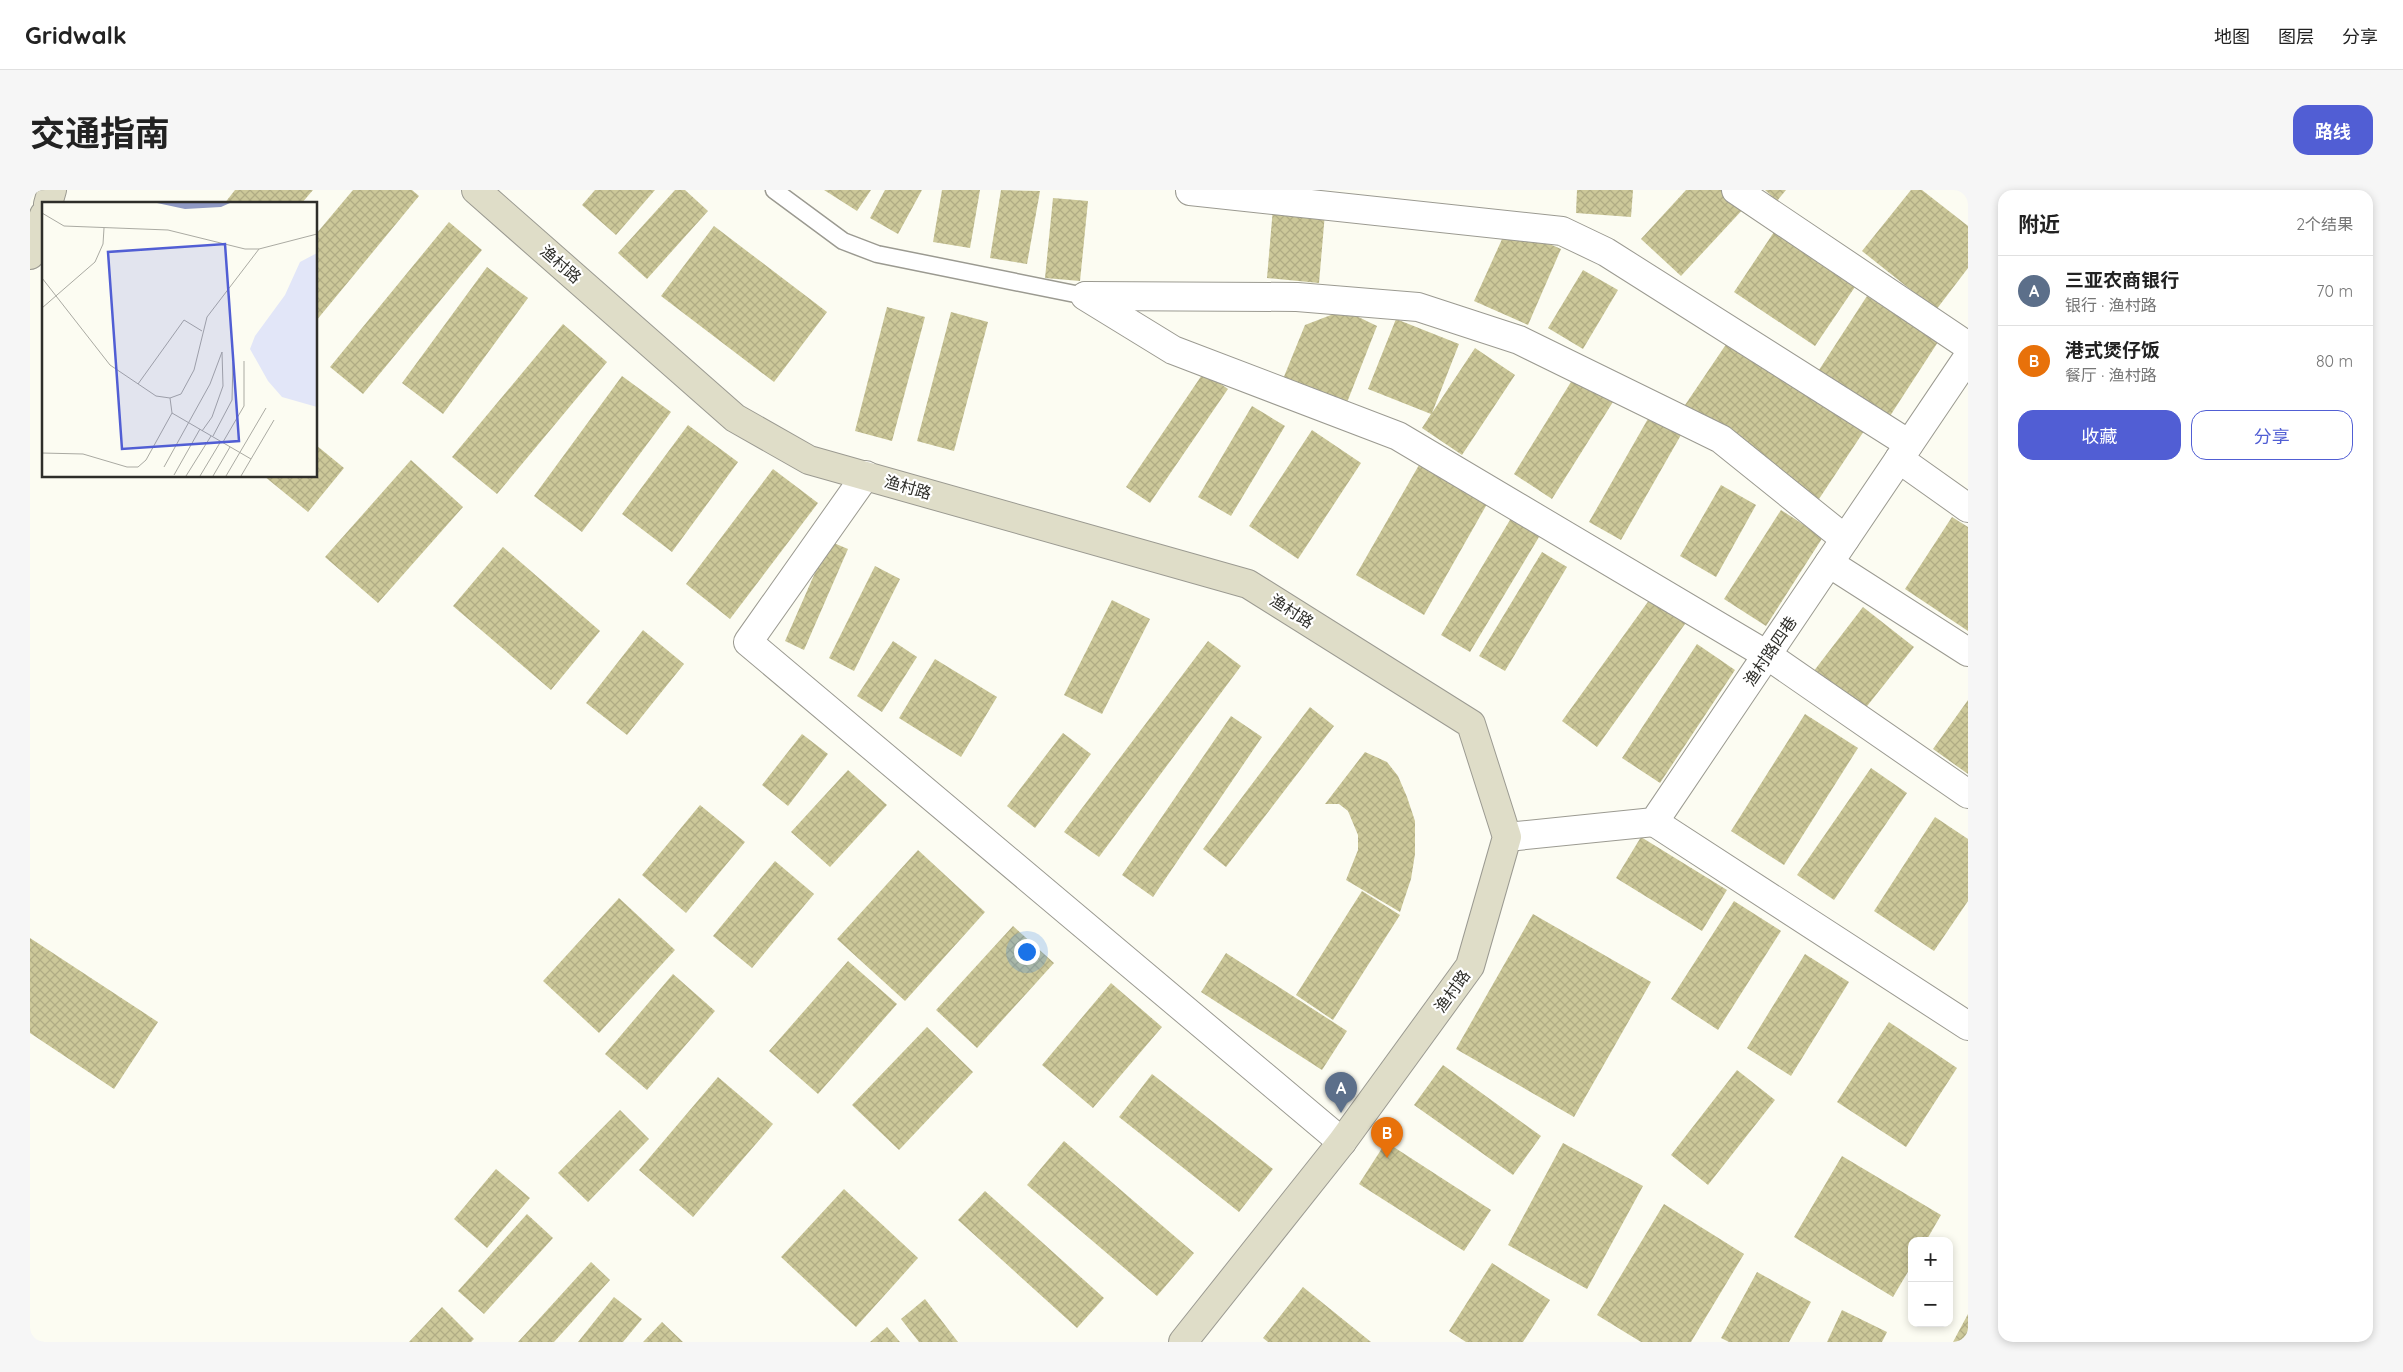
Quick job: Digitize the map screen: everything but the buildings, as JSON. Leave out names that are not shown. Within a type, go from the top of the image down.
[{"type":"street","name":"渔村路","points":[[476,190],[735,418],[809,460],[1248,584],[1471,724],[1507,837],[1470,966],[1342,1142],[1183,1342]]},
{"type":"street","points":[[1190,190],[1562,231],[1606,252],[1904,451],[1968,508]]},
{"type":"street","points":[[1736,190],[1967,358]]},
{"type":"street","points":[[30,255],[42,221]]},
{"type":"street","points":[[1085,296],[1297,297],[1418,307],[1520,340],[1721,439],[1845,539]]},
{"type":"street","points":[[1085,296],[1172,350],[1398,436],[1767,655],[1968,794]]},
{"type":"street","name":"渔村路四巷","points":[[1654,822],[1967,358]]},
{"type":"street","points":[[866,475],[748,642],[1342,1142]]},
{"type":"street","points":[[1829,563],[1968,652]]},
{"type":"street","points":[[1507,837],[1654,822],[1968,1026]]},
{"type":"lane","points":[[774,190],[843,241],[877,254],[1085,296]]},
{"type":"place","name":"三亚农商银行","points":[[1341,1113]]},
{"type":"place","name":"港式煲仔饭","points":[[1387,1158]]}]
